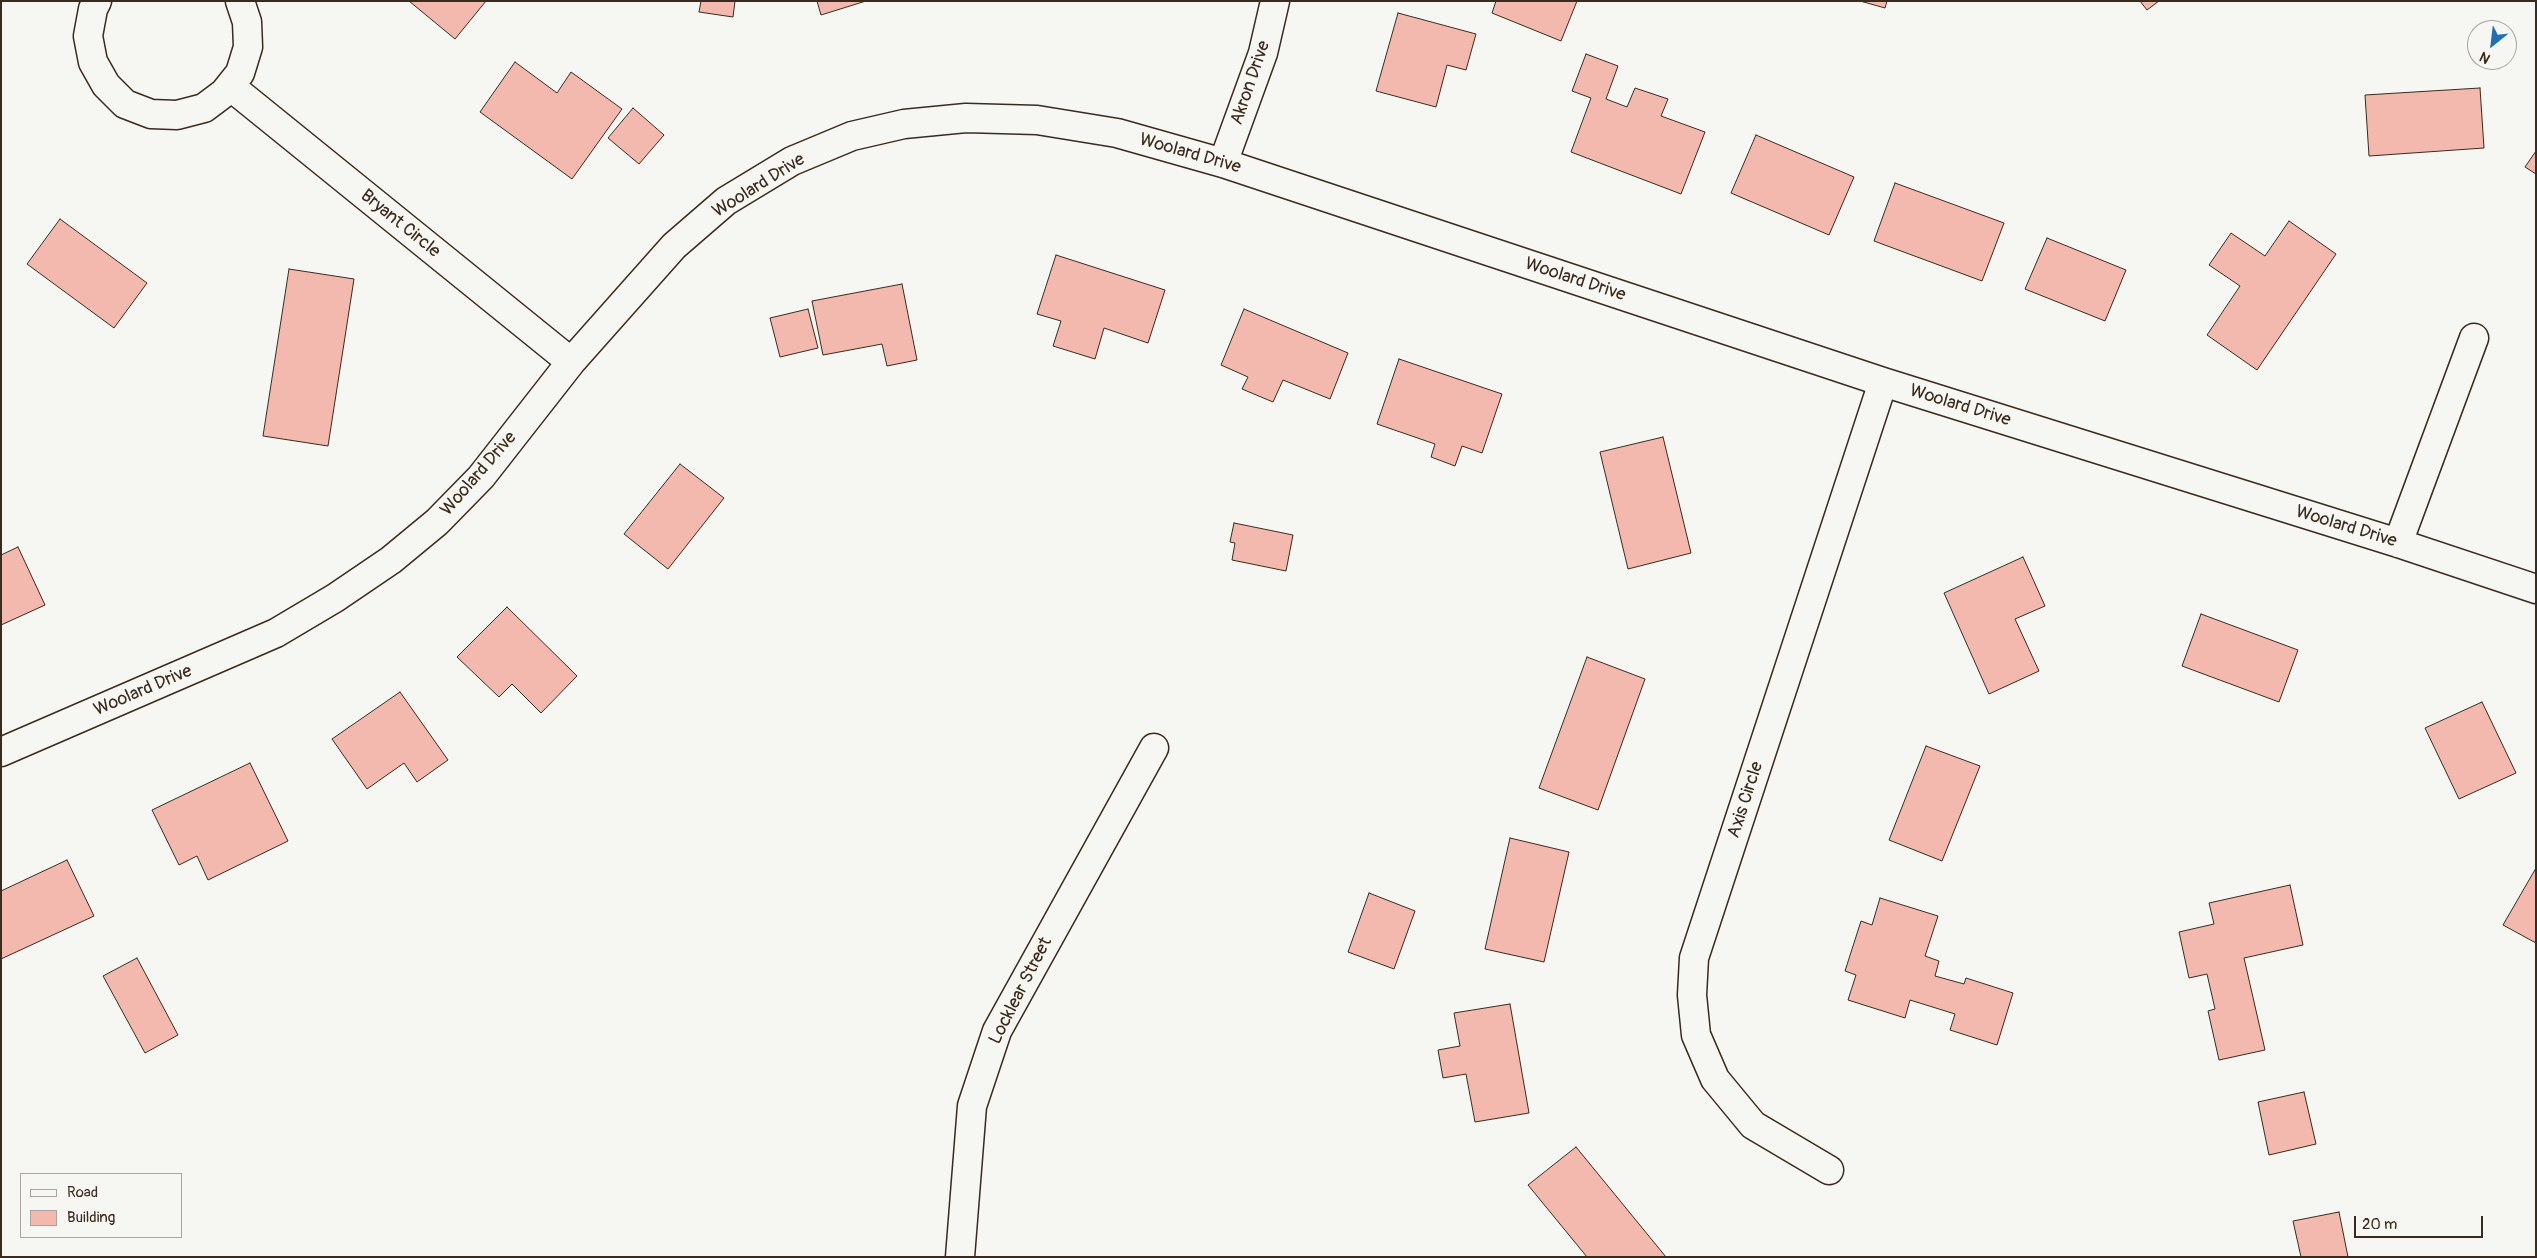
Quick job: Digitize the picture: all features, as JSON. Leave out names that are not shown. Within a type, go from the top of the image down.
[{"type":"street","points":[[97,1],[93,9],[88,36],[93,62],[106,86],[125,104],[151,114],[177,115],[204,108],[224,93],[240,72],[248,48],[247,22],[240,1]]},
{"type":"street","name":"Akron Drive","points":[[1223,163],[1263,53],[1275,1]]},
{"type":"street","name":"Bryant Circle","points":[[230,86],[571,362]]},
{"type":"street","name":"Woolard Drive","points":[[1,752],[276,632],[335,598],[392,560],[437,522],[481,477],[571,362],[674,246],[726,201],[792,161],[852,136],[904,124],[957,118],[1037,120],[1117,133],[1223,163],[1883,382],[2536,588]]},
{"type":"street","points":[[2398,543],[2474,338]]},
{"type":"street","name":"Axis Circle","points":[[1829,1170],[1754,1125],[1715,1079],[1696,1035],[1692,995],[1694,958],[1883,382]]},
{"type":"street","name":"Locklear Street","points":[[960,1257],[972,1106],[997,1031],[1154,748]]},
{"type":"building","points":[[409,1],[486,1],[455,39]]},
{"type":"building","points":[[701,1],[735,1],[733,17],[699,12]]},
{"type":"building","points":[[817,1],[866,1],[821,15]]},
{"type":"building","points":[[1496,1],[1577,1],[1561,41],[1492,13]]},
{"type":"building","points":[[1860,1],[1887,1],[1885,8]]},
{"type":"building","points":[[2140,1],[2159,1],[2147,10]]},
{"type":"building","points":[[1398,13],[1476,34],[1466,70],[1447,65],[1436,107],[1376,91]]},
{"type":"building","points":[[1586,54],[1618,66],[1606,99],[1627,107],[1635,88],[1668,99],[1661,116],[1705,132],[1681,194],[1571,152],[1591,98],[1572,91]]},
{"type":"building","points":[[515,62],[557,93],[571,72],[622,109],[572,179],[480,112]]},
{"type":"building","points":[[2480,88],[2484,148],[2369,156],[2365,95]]},
{"type":"building","points":[[633,108],[664,135],[639,164],[608,138]]},
{"type":"building","points":[[1756,135],[1854,177],[1829,235],[1731,193]]},
{"type":"building","points":[[2536,151],[2536,174],[2525,167]]},
{"type":"building","points":[[1895,183],[2004,223],[1982,281],[1874,241]]},
{"type":"building","points":[[60,219],[147,283],[114,328],[27,264]]},
{"type":"building","points":[[2289,221],[2336,254],[2257,370],[2207,335],[2240,286],[2209,265],[2231,233],[2265,256]]},
{"type":"building","points":[[2047,238],[2126,270],[2105,321],[2025,289]]},
{"type":"building","points":[[1056,255],[1165,290],[1148,343],[1104,328],[1095,359],[1053,346],[1061,321],[1037,314]]},
{"type":"building","points":[[289,269],[354,279],[328,446],[263,436]]},
{"type":"building","points":[[902,284],[917,360],[887,366],[882,344],[823,355],[812,301]]},
{"type":"building","points":[[808,309],[818,348],[780,357],[770,318]]},
{"type":"building","points":[[1244,309],[1348,353],[1330,399],[1283,380],[1273,402],[1242,389],[1248,377],[1221,365]]},
{"type":"building","points":[[1399,359],[1502,394],[1482,453],[1462,446],[1455,466],[1431,457],[1435,444],[1377,424]]},
{"type":"building","points":[[1663,437],[1691,553],[1628,569],[1600,452]]},
{"type":"building","points":[[680,464],[724,498],[668,569],[624,534]]},
{"type":"building","points":[[1234,523],[1293,535],[1286,571],[1232,560],[1235,543],[1230,542]]},
{"type":"building","points":[[18,547],[45,605],[1,625],[1,555]]},
{"type":"building","points":[[2023,557],[2045,606],[2015,619],[2039,671],[1989,694],[1944,593]]},
{"type":"building","points":[[507,607],[577,676],[541,713],[512,684],[499,697],[457,657]]},
{"type":"building","points":[[2201,614],[2298,650],[2279,702],[2182,666]]},
{"type":"building","points":[[1587,657],[1645,679],[1598,810],[1539,788]]},
{"type":"building","points":[[400,692],[448,760],[417,782],[404,763],[367,789],[332,739]]},
{"type":"building","points":[[2482,702],[2516,773],[2459,799],[2425,728]]},
{"type":"building","points":[[1926,746],[1980,766],[1942,861],[1889,840]]},
{"type":"building","points":[[250,763],[288,841],[208,880],[197,856],[179,865],[152,810]]},
{"type":"building","points":[[1510,838],[1569,852],[1544,962],[1485,949]]},
{"type":"building","points":[[67,860],[94,916],[1,959],[1,891]]},
{"type":"building","points":[[2536,868],[2536,943],[2503,925]]},
{"type":"building","points":[[2290,885],[2303,945],[2244,958],[2265,1050],[2219,1060],[2208,1011],[2215,1009],[2207,974],[2189,978],[2179,932],[2214,924],[2209,903]]},
{"type":"building","points":[[1369,893],[1415,911],[1394,969],[1348,952]]},
{"type":"building","points":[[1880,898],[1938,916],[1925,956],[1939,961],[1935,976],[1964,984],[1966,978],[2013,993],[1997,1045],[1950,1030],[1955,1014],[1910,1000],[1905,1018],[1848,1000],[1856,975],[1845,971],[1861,921],[1872,925]]},
{"type":"building","points":[[137,958],[178,1035],[145,1053],[103,976]]},
{"type":"building","points":[[1510,1004],[1529,1113],[1475,1122],[1466,1074],[1443,1078],[1438,1050],[1460,1046],[1454,1013]]},
{"type":"building","points":[[2304,1092],[2316,1144],[2269,1155],[2258,1102]]},
{"type":"building","points":[[1576,1147],[1666,1257],[1587,1257],[1528,1185]]},
{"type":"building","points":[[2339,1212],[2348,1257],[2301,1257],[2293,1221]]}]
